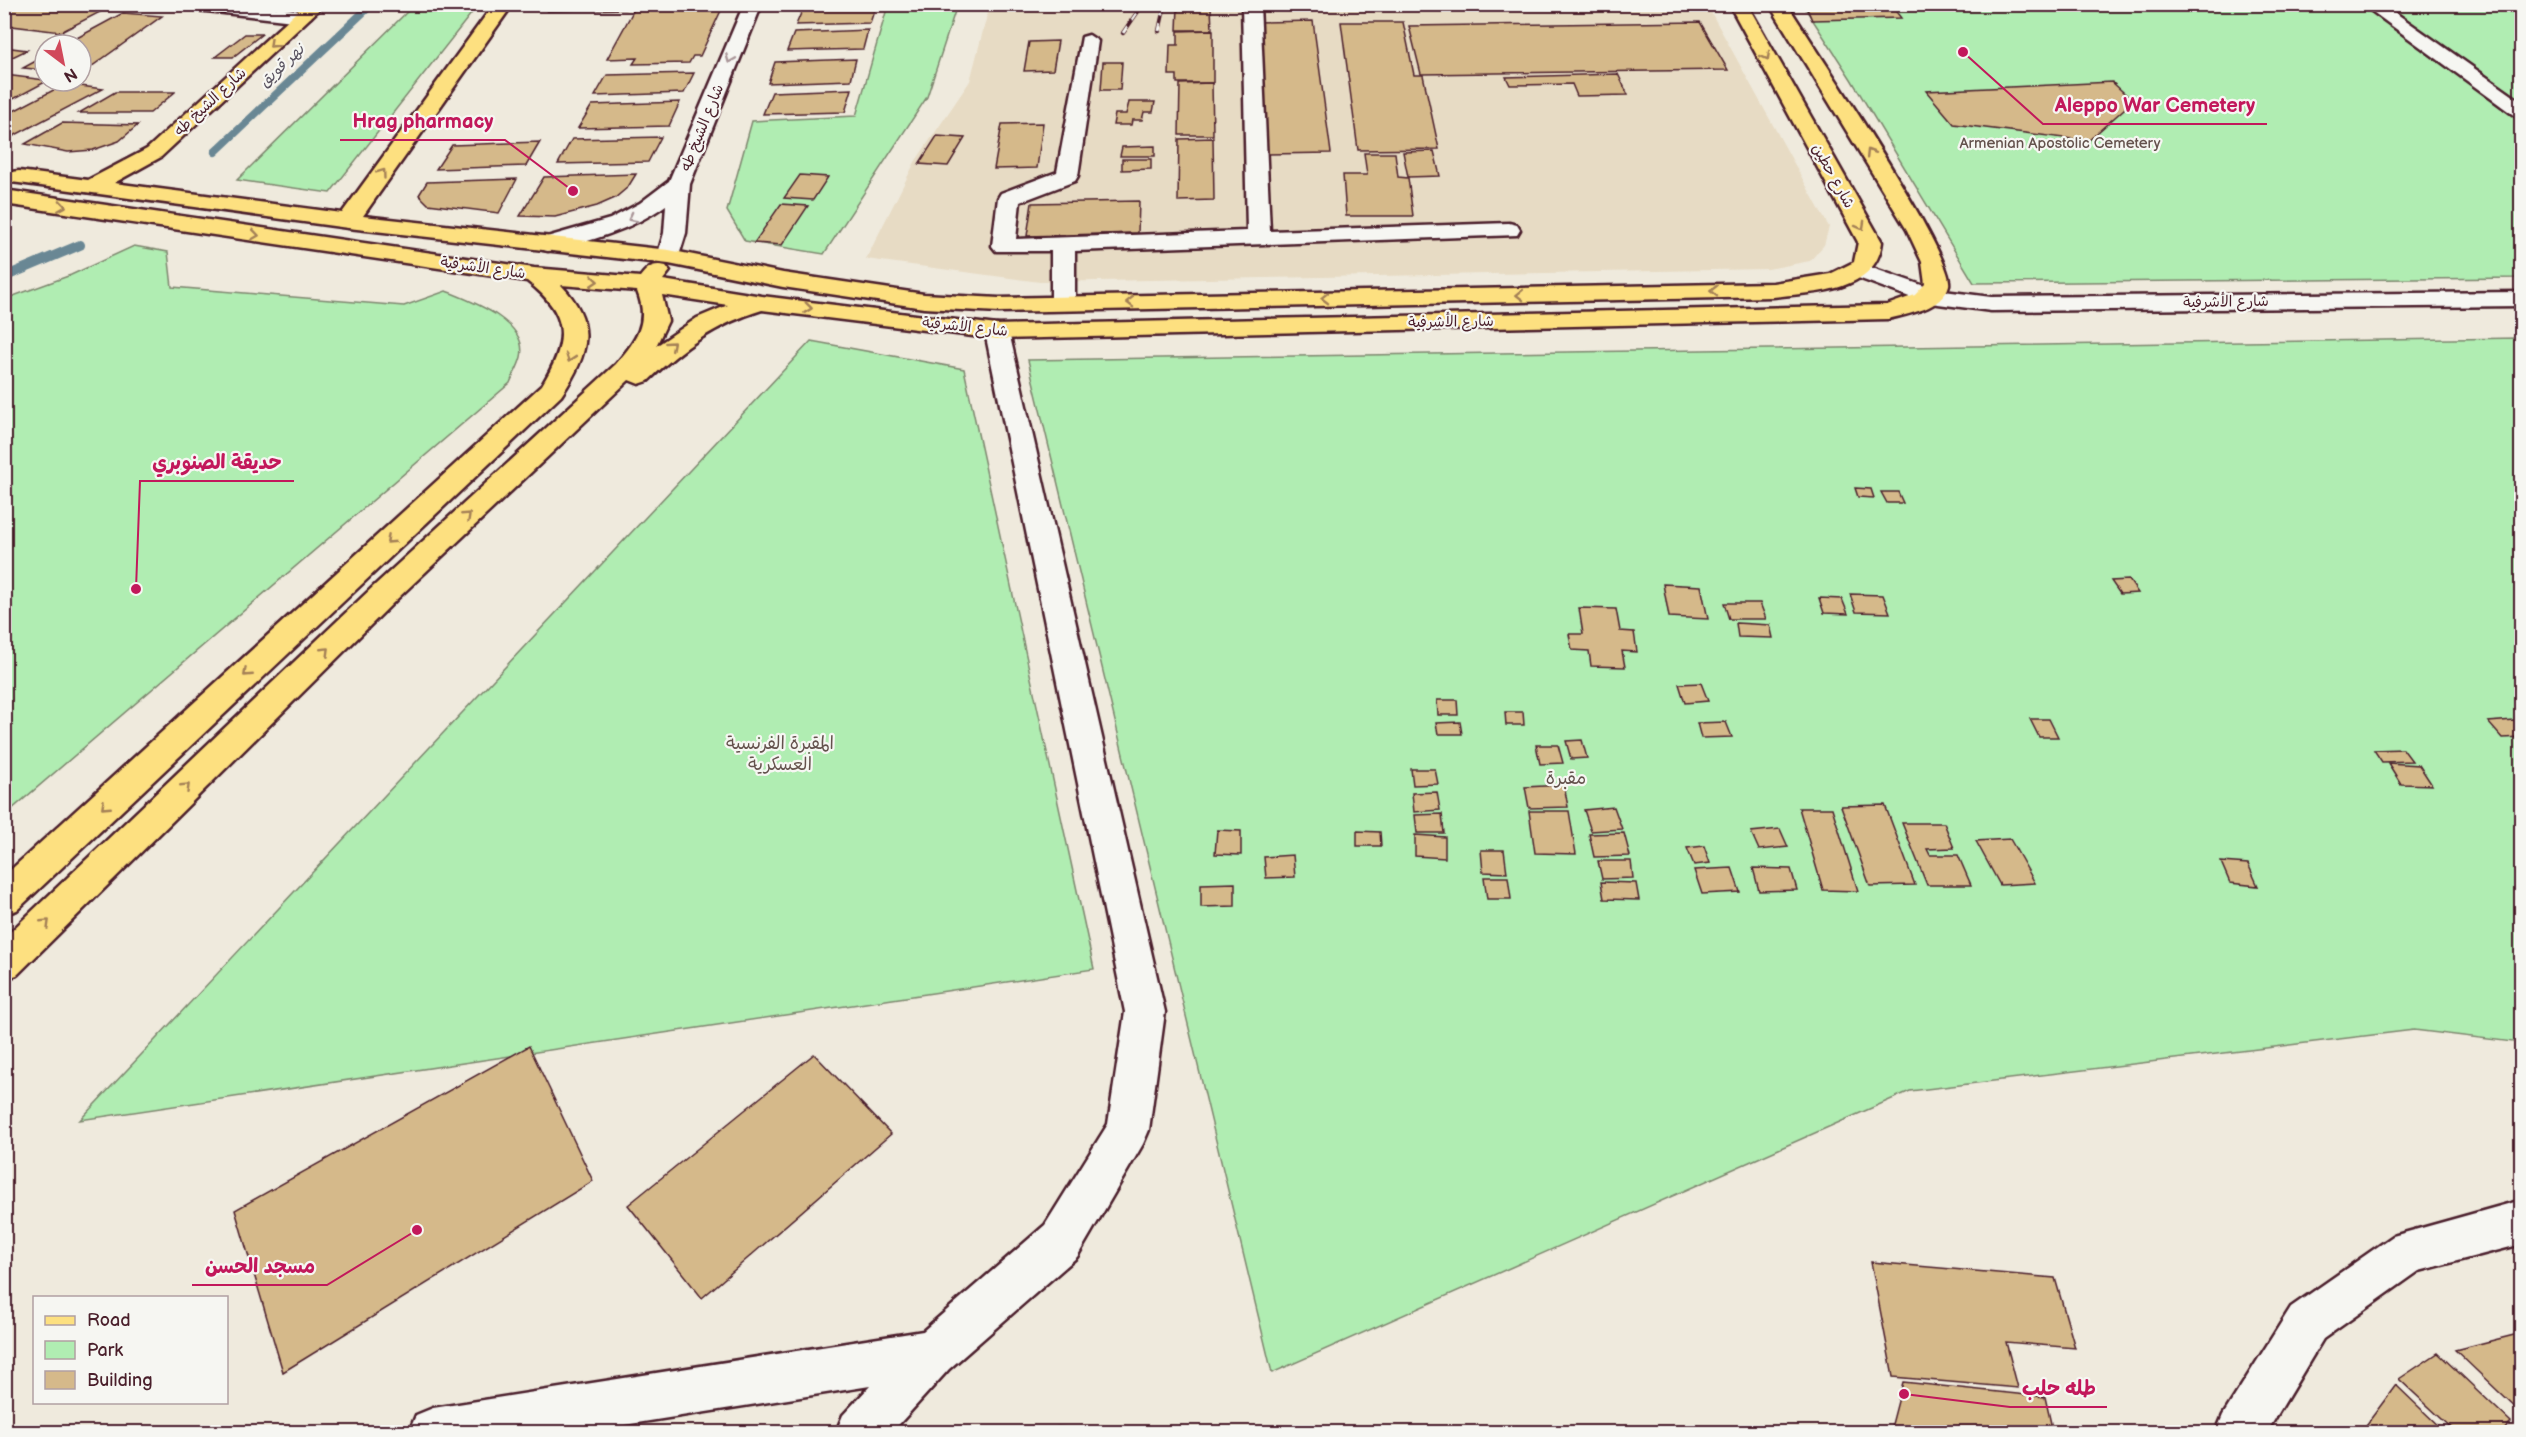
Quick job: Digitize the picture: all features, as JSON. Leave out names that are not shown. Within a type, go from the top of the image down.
[{"type":"main road","points":[[348,221],[504,4]]},
{"type":"main road","name":"شارع حطين","points":[[1738,4],[1870,242],[1869,255],[1858,270]]},
{"type":"main road","points":[[1778,4],[1918,230],[1935,263],[1939,278],[1932,297]]},
{"type":"main road","name":"شارع الشيخ طه","points":[[94,186],[154,153],[309,11]]},
{"type":"main road","name":"شارع الأشرفية","points":[[4,174],[348,221],[669,256],[783,280],[924,301],[999,304],[1773,290],[1834,280],[1858,270]]},
{"type":"main road","name":"شارع الأشرفية","points":[[4,197],[534,275],[646,285],[762,303],[996,332],[1888,312],[1919,305],[1932,297]]},
{"type":"main road","points":[[4,963],[386,592],[625,369],[654,329],[658,313],[646,285],[669,256]]},
{"type":"main road","points":[[4,899],[552,390],[567,367],[575,344],[575,323],[568,304],[554,288],[534,275]]},
{"type":"main road","points":[[527,459],[592,416],[682,335],[732,310],[762,303]]},
{"type":"street","points":[[189,4],[309,11]]},
{"type":"street","name":"شارع الشيخ طه","points":[[669,256],[675,233],[679,184],[753,4]]},
{"type":"street","points":[[1251,4],[1259,239]]},
{"type":"street","points":[[2371,4],[2522,112]]},
{"type":"street","points":[[1089,41],[1067,176],[1010,198],[1004,246],[1063,246],[1509,230]]},
{"type":"street","points":[[548,244],[601,232],[628,221],[655,206],[679,184]]},
{"type":"street","points":[[1063,246],[1063,303]]},
{"type":"street","name":"شارع الأشرفية","points":[[1858,270],[1932,297],[1991,304],[2522,299]]},
{"type":"street","points":[[860,1432],[933,1353],[1061,1242],[1128,1130],[1145,1012],[996,332]]},
{"type":"street","points":[[2240,1432],[2307,1323],[2409,1252],[2522,1222]]},
{"type":"street","points":[[451,1430],[933,1353]]},
{"type":"shaded area","points":[[990,4],[1707,5],[1829,227],[1824,245],[1810,261],[1768,269],[1040,282],[866,259],[915,162],[970,81]]},
{"type":"green space","points":[[414,5],[478,5],[330,193],[237,180]]},
{"type":"green space","points":[[888,5],[957,5],[927,97],[824,254],[745,241],[727,211],[752,121],[856,116]]},
{"type":"green space","name":"Armenian Apostolic Cemetery","points":[[1803,5],[2521,5],[2521,278],[1974,283],[1851,79]]},
{"type":"green space","points":[[134,246],[168,252],[172,287],[404,306],[446,291],[483,307],[507,323],[516,333],[521,345],[521,357],[510,383],[5,815],[5,299],[71,275]]},
{"type":"green space","name":"مقبرة","points":[[2521,338],[2521,1043],[2414,1030],[1910,1091],[1272,1373],[1028,360]]},
{"type":"green space","name":"المقبرة الفرنسية العسكرية","points":[[811,341],[964,369],[1094,969],[80,1120]]},
{"type":"building","points":[[4,4],[53,4],[102,11],[61,32],[4,25]]},
{"type":"building","points":[[551,4],[627,4],[625,9],[547,11]]},
{"type":"building","points":[[637,4],[724,4],[700,56],[693,56],[689,63],[633,64],[637,58],[607,59]]},
{"type":"building","points":[[1805,4],[1890,4],[1901,18],[1812,20]]},
{"type":"building","points":[[876,5],[870,23],[796,25],[804,6]]},
{"type":"building","points":[[1178,7],[1211,7],[1212,30],[1177,30]]},
{"type":"building","points":[[123,13],[162,16],[93,65],[93,33],[86,33]]},
{"type":"building","points":[[1313,21],[1331,153],[1267,154],[1258,22]]},
{"type":"building","points":[[1341,22],[1403,22],[1414,75],[1423,75],[1439,149],[1358,150]]},
{"type":"building","points":[[1700,22],[1728,70],[1421,74],[1409,26]]},
{"type":"building","points":[[868,30],[863,49],[787,51],[794,33]]},
{"type":"building","points":[[1213,30],[1213,83],[1177,83],[1177,75],[1169,75],[1170,45],[1178,45],[1178,31]]},
{"type":"building","points":[[245,34],[262,34],[233,57],[215,57]]},
{"type":"building","points":[[1058,41],[1053,70],[1024,71],[1029,42]]},
{"type":"building","points":[[4,47],[27,50],[4,61]]},
{"type":"building","points":[[856,59],[851,80],[768,83],[775,62]]},
{"type":"building","points":[[1103,62],[1122,62],[1120,90],[1101,90]]},
{"type":"building","points":[[33,63],[33,69],[23,68]]},
{"type":"building","points":[[694,73],[684,93],[595,96],[607,75]]},
{"type":"building","points":[[1618,74],[1628,95],[1577,96],[1572,84],[1510,85],[1506,77]]},
{"type":"building","points":[[5,75],[33,78],[33,88],[4,104]]},
{"type":"building","points":[[2112,82],[2133,101],[2088,141],[1954,124],[1926,91]]},
{"type":"building","points":[[1212,83],[1213,135],[1179,135],[1180,84]]},
{"type":"building","points":[[93,88],[103,89],[4,141],[4,116],[48,93],[93,93]]},
{"type":"building","points":[[852,89],[845,112],[763,114],[772,92]]},
{"type":"building","points":[[115,92],[175,92],[150,113],[79,113]]},
{"type":"building","points":[[680,102],[669,126],[578,128],[592,105]]},
{"type":"building","points":[[1129,102],[1155,102],[1153,112],[1144,112],[1142,120],[1132,120],[1131,125],[1113,125],[1115,114],[1126,114]]},
{"type":"building","points":[[62,123],[138,125],[119,141],[93,150],[68,152],[25,144]]},
{"type":"building","points":[[1043,123],[1037,168],[994,169],[1002,124]]},
{"type":"building","points":[[937,136],[965,138],[948,166],[919,164]]},
{"type":"building","points":[[661,137],[648,162],[558,164],[572,139]]},
{"type":"building","points":[[1213,138],[1214,200],[1178,201],[1179,139]]},
{"type":"building","points":[[540,142],[526,166],[436,169],[452,145]]},
{"type":"building","points":[[1155,146],[1155,156],[1120,156],[1122,147]]},
{"type":"building","points":[[1434,151],[1440,176],[1408,177],[1403,152]]},
{"type":"building","points":[[1364,153],[1395,153],[1398,177],[1408,178],[1413,216],[1346,216],[1343,175],[1367,175]]},
{"type":"building","points":[[1122,159],[1151,159],[1151,169],[1122,170]]},
{"type":"building","points":[[636,174],[628,187],[615,198],[597,206],[555,217],[520,216],[544,177]]},
{"type":"building","points":[[800,175],[828,177],[813,200],[784,198]]},
{"type":"building","points":[[517,179],[499,213],[428,204],[419,195],[427,182]]},
{"type":"building","points":[[1139,201],[1138,233],[1027,236],[1032,203]]},
{"type":"building","points":[[781,204],[808,206],[782,245],[754,243]]},
{"type":"building","points":[[1855,488],[1871,489],[1874,498],[1858,497]]},
{"type":"building","points":[[1881,492],[1898,492],[1903,503],[1887,503]]},
{"type":"building","points":[[2129,580],[2138,593],[2120,594],[2111,581]]},
{"type":"building","points":[[1663,584],[1701,586],[1708,619],[1669,617]]},
{"type":"building","points":[[1850,594],[1883,595],[1890,613],[1856,612]]},
{"type":"building","points":[[1819,598],[1842,599],[1848,614],[1824,613]]},
{"type":"building","points":[[1724,603],[1760,603],[1766,619],[1729,619]]},
{"type":"building","points":[[1579,608],[1616,609],[1620,631],[1634,632],[1637,652],[1622,651],[1625,667],[1591,666],[1589,651],[1572,650],[1569,634],[1583,634]]},
{"type":"building","points":[[1736,623],[1770,625],[1773,638],[1738,637]]},
{"type":"building","points":[[1701,683],[1708,701],[1685,703],[1679,684]]},
{"type":"building","points":[[1437,700],[1457,700],[1458,715],[1438,715]]},
{"type":"building","points":[[1505,712],[1523,712],[1524,725],[1506,725]]},
{"type":"building","points":[[2030,719],[2049,719],[2058,737],[2039,737]]},
{"type":"building","points":[[2514,720],[2522,729],[2522,737],[2502,738],[2488,722]]},
{"type":"building","points":[[1460,722],[1462,734],[1438,734],[1436,723]]},
{"type":"building","points":[[1726,722],[1732,737],[1701,738],[1697,723]]},
{"type":"building","points":[[1582,740],[1587,758],[1571,759],[1566,741]]},
{"type":"building","points":[[1536,745],[1558,745],[1563,763],[1540,764]]},
{"type":"building","points":[[2403,749],[2412,761],[2382,762],[2374,750]]},
{"type":"building","points":[[2388,763],[2419,765],[2432,785],[2401,784]]},
{"type":"building","points":[[1411,769],[1435,769],[1438,784],[1413,785]]},
{"type":"building","points":[[1564,785],[1568,807],[1529,808],[1525,787]]},
{"type":"building","points":[[1437,792],[1440,810],[1414,812],[1412,793]]},
{"type":"building","points":[[1885,805],[1915,885],[1870,886],[1841,806]]},
{"type":"building","points":[[1614,807],[1622,829],[1591,831],[1584,810]]},
{"type":"building","points":[[1799,808],[1832,808],[1858,891],[1823,890]]},
{"type":"building","points":[[1529,811],[1569,811],[1576,854],[1535,853]]},
{"type":"building","points":[[1442,814],[1444,833],[1417,833],[1415,815]]},
{"type":"building","points":[[1902,823],[1944,823],[1954,848],[1927,849],[1930,855],[1958,855],[1971,885],[1927,885]]},
{"type":"building","points":[[1780,829],[1788,847],[1759,850],[1751,832]]},
{"type":"building","points":[[1217,830],[1241,831],[1241,855],[1215,854]]},
{"type":"building","points":[[1357,831],[1380,832],[1381,846],[1357,846]]},
{"type":"building","points":[[1624,833],[1630,856],[1594,857],[1589,834]]},
{"type":"building","points":[[1415,835],[1445,837],[1445,858],[1415,856]]},
{"type":"building","points":[[2010,839],[2035,883],[2000,885],[1976,841]]},
{"type":"building","points":[[1704,846],[1710,863],[1694,865],[1687,848]]},
{"type":"building","points":[[1481,850],[1504,850],[1507,873],[1483,872]]},
{"type":"building","points":[[1293,855],[1295,877],[1266,878],[1264,857]]},
{"type":"building","points":[[1598,861],[1631,861],[1633,878],[1602,879]]},
{"type":"building","points":[[2221,862],[2248,864],[2258,886],[2230,883]]},
{"type":"building","points":[[1732,868],[1740,892],[1702,894],[1694,870]]},
{"type":"building","points":[[1753,868],[1791,869],[1797,890],[1759,891]]},
{"type":"building","points":[[1484,877],[1508,877],[1511,899],[1487,899]]},
{"type":"building","points":[[1601,882],[1636,883],[1639,900],[1604,899]]},
{"type":"building","points":[[1235,883],[1235,906],[1201,907],[1201,884]]},
{"type":"building","points":[[529,1046],[593,1181],[283,1372],[235,1210]]},
{"type":"building","points":[[814,1054],[891,1134],[702,1298],[628,1205]]},
{"type":"building","points":[[1871,1262],[2055,1278],[2075,1348],[2006,1342],[2018,1388],[1893,1377]]},
{"type":"building","points":[[2522,1333],[2522,1414],[2455,1350]]},
{"type":"building","points":[[2438,1353],[2511,1422],[2502,1432],[2456,1432],[2399,1379]]},
{"type":"building","points":[[1903,1382],[2045,1397],[2052,1428],[2062,1429],[2062,1432],[1928,1432],[1891,1428]]},
{"type":"building","points":[[2396,1385],[2445,1432],[2361,1432]]},
{"type":"building","points":[[1057,1427],[1120,1432],[1056,1432]]},
{"type":"waterway","name":"نهر قويق","points":[[215,152],[372,4]]},
{"type":"waterway","name":"نهر قويق","points":[[4,277],[80,245]]},
{"type":"railway","points":[[1123,33],[1143,4]]},
{"type":"railway","points":[[1159,31],[1165,4]]},
{"type":"place","name":"Aleppo War Cemetery","points":[[1963,52]]},
{"type":"place","name":"Hrag pharmacy","points":[[573,191]]},
{"type":"place","name":"حديقة الصنوبري","points":[[136,589]]},
{"type":"place","name":"مسجد الحسن","points":[[417,1230]]},
{"type":"place","name":"طله حلب","points":[[1904,1394]]}]
